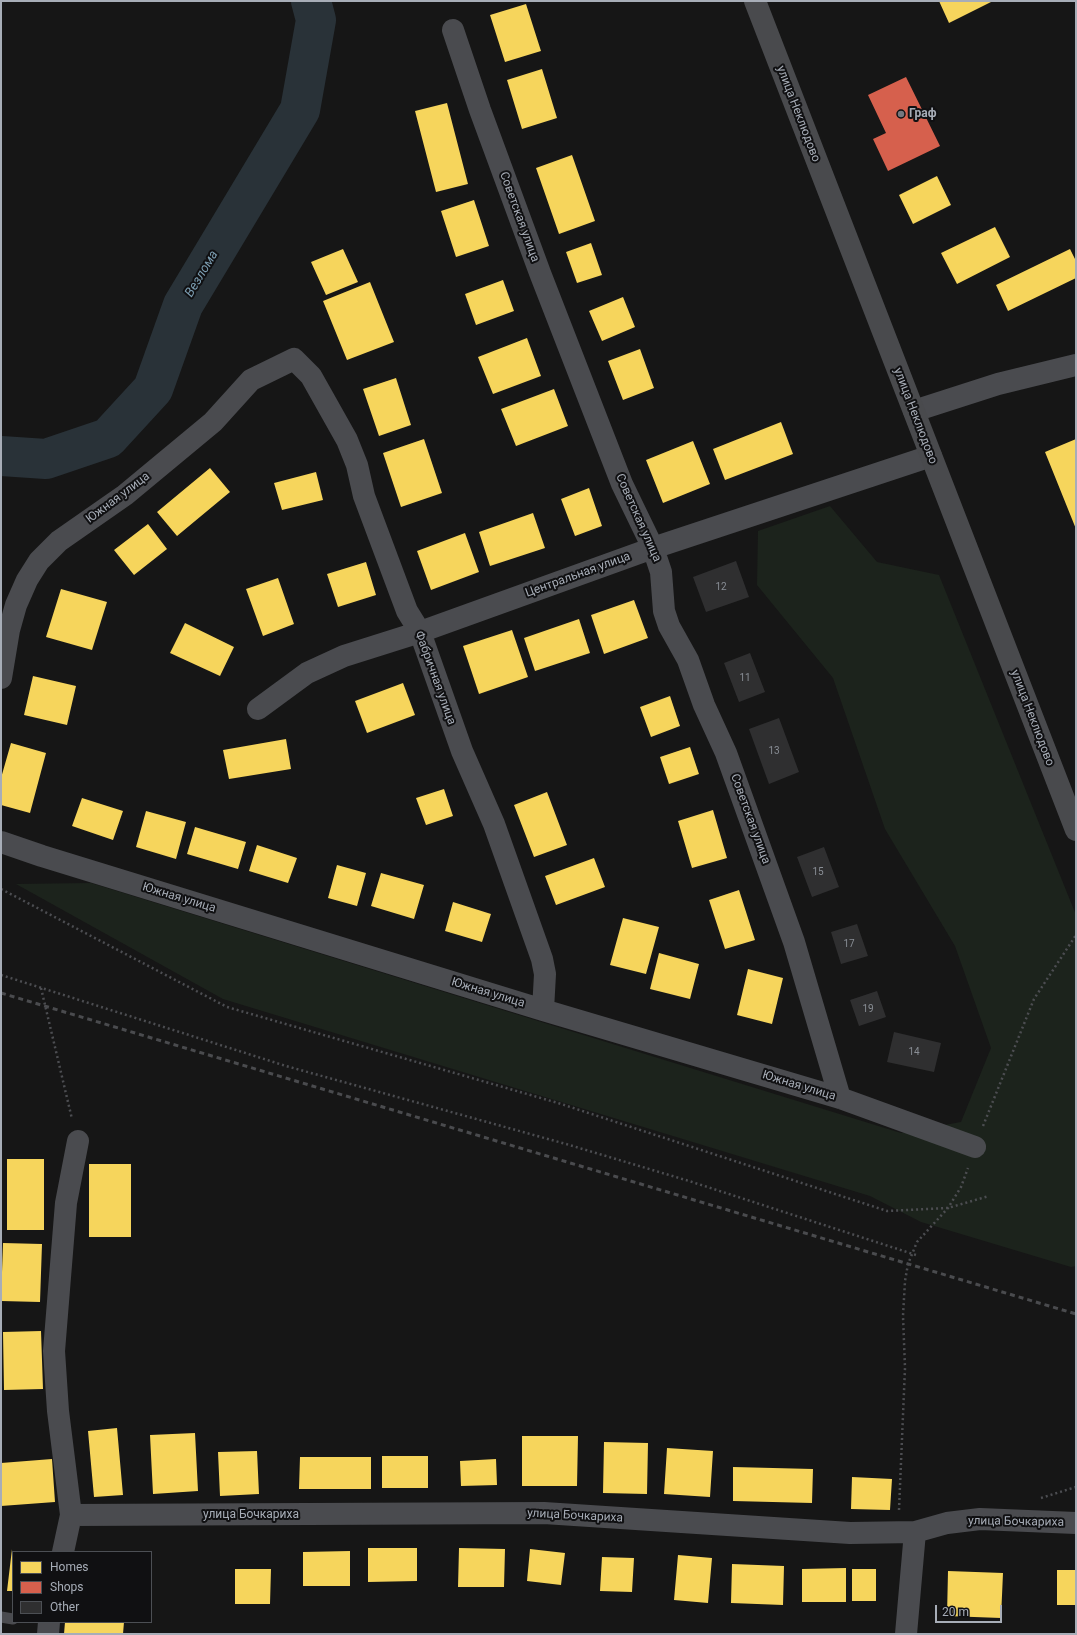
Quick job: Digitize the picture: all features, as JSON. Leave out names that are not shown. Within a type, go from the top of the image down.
[{"type":"main road","name":"улица Неклюдово","points":[[755,1],[1076,830]]},
{"type":"street","name":"Советская улица","points":[[453,30],[480,110],[540,273],[622,484],[654,548],[661,572],[664,611],[669,626],[688,660],[704,705],[726,753],[794,942],[840,1098]]},
{"type":"street","name":"Фабричная улица","points":[[294,359],[311,376],[347,440],[357,465],[364,496],[407,611],[420,632],[462,751],[494,824],[542,959],[545,974],[543,1010]]},
{"type":"street","name":"Южная улица","points":[[1,678],[9,630],[16,605],[27,580],[39,561],[59,541],[125,495],[213,422],[251,380],[294,359]]},
{"type":"street","points":[[914,411],[998,384],[1076,364]]},
{"type":"street","name":"Центральная улица","points":[[258,709],[307,673],[344,656],[420,632],[654,548],[931,456]]},
{"type":"street","name":"Южная улица","points":[[1,842],[543,1010],[840,1098],[975,1147]]},
{"type":"street","points":[[63,1551],[71,1515],[58,1411],[54,1351],[66,1203],[78,1141]]},
{"type":"street","name":"улица Бочкариха","points":[[71,1515],[544,1513],[850,1533],[906,1533],[947,1523],[980,1519],[1076,1523]]},
{"type":"street","points":[[906,1533],[906,1634]]},
{"type":"lane","points":[[1,1617],[12,1619]]},
{"type":"path","points":[[1,889],[227,1007],[558,1103],[887,1211],[948,1208],[989,1196]]},
{"type":"path","points":[[906,1533],[905,1368],[903,1316],[904,1288],[908,1264],[917,1242],[948,1208],[962,1186],[975,1147],[1034,999],[1076,935]]},
{"type":"path","points":[[1,975],[286,1066],[528,1133],[689,1181],[916,1255]]},
{"type":"path","points":[[40,988],[78,1141]]},
{"type":"shaded area","points":[[830,506],[877,562],[939,575],[1076,915],[1076,1266],[1071,1267],[921,1222],[870,1196],[223,999],[16,884],[91,883],[901,1133],[961,1122],[991,1048],[955,946],[885,829],[833,678],[757,585],[758,531]]},
{"type":"building: Homes","points":[[939,1],[993,1],[949,23]]},
{"type":"building: Homes","points":[[526,4],[541,51],[505,62],[490,15]]},
{"type":"building: Homes","points":[[542,69],[557,118],[522,129],[507,80]]},
{"type":"building: Homes","points":[[447,103],[468,184],[436,192],[415,111]]},
{"type":"building: Homes","points":[[572,155],[595,221],[559,234],[536,168]]},
{"type":"building: Homes","points":[[937,176],[951,205],[913,224],[899,195]]},
{"type":"building: Homes","points":[[474,200],[489,246],[456,257],[441,211]]},
{"type":"building: Homes","points":[[995,227],[1010,257],[957,284],[941,253]]},
{"type":"building: Homes","points":[[591,243],[602,275],[577,283],[566,252]]},
{"type":"building: Homes","points":[[343,249],[358,282],[326,295],[311,262]]},
{"type":"building: Homes","points":[[1070,249],[1076,261],[1076,278],[1008,311],[996,285]]},
{"type":"building: Homes","points":[[503,280],[514,311],[476,325],[465,294]]},
{"type":"building: Homes","points":[[370,282],[394,342],[347,360],[323,301]]},
{"type":"building: Homes","points":[[623,297],[635,327],[602,341],[589,311]]},
{"type":"building: Homes","points":[[527,338],[541,376],[493,394],[478,357]]},
{"type":"building: Homes","points":[[640,349],[654,388],[623,400],[608,361]]},
{"type":"building: Homes","points":[[396,378],[411,425],[379,436],[363,389]]},
{"type":"building: Homes","points":[[554,389],[568,426],[516,446],[501,409]]},
{"type":"building: Homes","points":[[781,422],[793,454],[725,480],[713,449]]},
{"type":"building: Homes","points":[[424,439],[442,493],[401,507],[383,453]]},
{"type":"building: Homes","points":[[1076,439],[1076,529],[1045,452]]},
{"type":"building: Homes","points":[[693,441],[710,484],[663,503],[646,460]]},
{"type":"building: Homes","points":[[210,468],[230,492],[177,536],[157,512]]},
{"type":"building: Homes","points":[[316,472],[323,500],[282,510],[274,483]]},
{"type":"building: Homes","points":[[589,488],[602,526],[575,536],[561,499]]},
{"type":"building: Homes","points":[[533,513],[545,548],[490,566],[479,532]]},
{"type":"building: Homes","points":[[148,524],[167,549],[134,575],[114,550]]},
{"type":"building: Homes","points":[[465,533],[479,572],[431,590],[417,551]]},
{"type":"building: Homes","points":[[366,562],[376,595],[338,607],[327,574]]},
{"type":"building: Homes","points":[[278,578],[294,624],[263,636],[246,589]]},
{"type":"building: Homes","points":[[61,589],[107,602],[92,650],[46,637]]},
{"type":"building: Homes","points":[[634,600],[648,638],[604,654],[591,615]]},
{"type":"building: Homes","points":[[579,619],[590,653],[535,671],[524,638]]},
{"type":"building: Homes","points":[[185,623],[234,647],[220,676],[170,653]]},
{"type":"building: Homes","points":[[512,630],[528,677],[479,694],[463,646]]},
{"type":"building: Homes","points":[[33,676],[76,686],[67,725],[24,715]]},
{"type":"building: Homes","points":[[403,683],[415,715],[367,733],[355,701]]},
{"type":"building: Homes","points":[[670,696],[680,726],[651,737],[640,707]]},
{"type":"building: Homes","points":[[286,739],[291,769],[229,779],[223,750]]},
{"type":"building: Homes","points":[[11,743],[46,753],[30,813],[1,805],[1,778]]},
{"type":"building: Homes","points":[[690,747],[699,774],[669,784],[660,757]]},
{"type":"building: Homes","points":[[444,789],[453,816],[426,825],[416,798]]},
{"type":"building: Homes","points":[[547,792],[567,845],[534,857],[514,805]]},
{"type":"building: Homes","points":[[82,798],[123,811],[113,840],[72,826]]},
{"type":"building: Homes","points":[[713,810],[727,858],[692,868],[678,821]]},
{"type":"building: Homes","points":[[146,811],[186,822],[176,859],[136,847]]},
{"type":"building: Homes","points":[[195,827],[246,842],[238,869],[187,854]]},
{"type":"building: Homes","points":[[257,845],[297,858],[288,883],[249,871]]},
{"type":"building: Homes","points":[[594,858],[605,887],[556,905],[545,876]]},
{"type":"building: Homes","points":[[337,865],[366,873],[357,906],[328,898]]},
{"type":"building: Homes","points":[[381,873],[424,885],[414,919],[371,906]]},
{"type":"building: Homes","points":[[739,890],[755,940],[725,949],[709,900]]},
{"type":"building: Homes","points":[[453,902],[491,914],[482,942],[445,931]]},
{"type":"building: Homes","points":[[623,918],[659,927],[646,974],[610,965]]},
{"type":"building: Homes","points":[[659,953],[699,964],[690,999],[650,989]]},
{"type":"building: Homes","points":[[748,969],[783,978],[772,1024],[737,1015]]},
{"type":"building: Homes","points":[[7,1159],[44,1159],[44,1230],[7,1230]]},
{"type":"building: Homes","points":[[89,1164],[131,1164],[131,1237],[89,1237]]},
{"type":"building: Homes","points":[[3,1243],[42,1244],[40,1302],[1,1301]]},
{"type":"building: Homes","points":[[41,1331],[43,1389],[4,1390],[3,1332]]},
{"type":"building: Homes","points":[[117,1428],[123,1495],[94,1497],[88,1431]]},
{"type":"building: Homes","points":[[195,1433],[198,1491],[153,1494],[150,1435]]},
{"type":"building: Homes","points":[[522,1436],[578,1436],[577,1486],[522,1486]]},
{"type":"building: Homes","points":[[604,1442],[648,1443],[647,1494],[603,1493]]},
{"type":"building: Homes","points":[[667,1448],[713,1451],[710,1497],[664,1494]]},
{"type":"building: Homes","points":[[257,1451],[259,1494],[220,1496],[218,1452]]},
{"type":"building: Homes","points":[[382,1456],[428,1456],[428,1488],[382,1488]]},
{"type":"building: Homes","points":[[300,1457],[371,1457],[371,1489],[299,1489]]},
{"type":"building: Homes","points":[[52,1459],[55,1502],[1,1506],[1,1463]]},
{"type":"building: Homes","points":[[496,1459],[497,1485],[461,1486],[460,1461]]},
{"type":"building: Homes","points":[[733,1467],[813,1469],[812,1503],[733,1501]]},
{"type":"building: Homes","points":[[852,1477],[892,1479],[890,1510],[851,1509]]},
{"type":"building: Homes","points":[[368,1548],[417,1548],[417,1581],[368,1582]]},
{"type":"building: Homes","points":[[459,1548],[505,1549],[504,1587],[458,1587]]},
{"type":"building: Homes","points":[[12,1549],[12,1591],[7,1591]]},
{"type":"building: Homes","points":[[530,1549],[565,1553],[561,1585],[527,1581]]},
{"type":"building: Homes","points":[[350,1551],[350,1586],[303,1586],[303,1552]]},
{"type":"building: Homes","points":[[678,1555],[712,1558],[708,1603],[674,1600]]},
{"type":"building: Homes","points":[[602,1557],[634,1558],[632,1592],[600,1591]]},
{"type":"building: Homes","points":[[732,1564],[784,1566],[783,1605],[731,1603]]},
{"type":"building: Homes","points":[[846,1568],[846,1602],[802,1602],[802,1569]]},
{"type":"building: Homes","points":[[235,1569],[271,1569],[270,1604],[235,1604]]},
{"type":"building: Homes","points":[[852,1569],[876,1569],[876,1601],[852,1601]]},
{"type":"building: Homes","points":[[1057,1570],[1076,1570],[1076,1605],[1057,1605]]},
{"type":"building: Homes","points":[[948,1571],[1003,1573],[1001,1618],[947,1616]]},
{"type":"building: Homes","points":[[65,1623],[124,1623],[123,1634],[64,1634]]},
{"type":"building: Shops","name":"Граф","points":[[906,77],[940,146],[888,171],[873,139],[886,133],[868,95]]},
{"type":"building: Other","points":[[736,561],[749,597],[706,612],[693,577]]},
{"type":"building: Other","points":[[750,653],[765,692],[739,702],[724,663]]},
{"type":"building: Other","points":[[779,718],[799,772],[769,784],[749,729]]},
{"type":"building: Other","points":[[824,847],[839,887],[812,897],[797,857]]},
{"type":"building: Other","points":[[857,924],[868,956],[841,964],[831,932]]},
{"type":"building: Other","points":[[877,991],[886,1017],[859,1026],[850,1000]]},
{"type":"building: Other","points":[[894,1032],[941,1043],[934,1072],[887,1062]]},
{"type":"waterway","name":"Везлома","points":[[1,456],[46,459],[108,438],[153,389],[183,305],[300,110],[316,20],[311,1]]},
{"type":"railway","points":[[1,993],[1076,1314]]},
{"type":"place","name":"Граф","points":[[901,114]]}]
